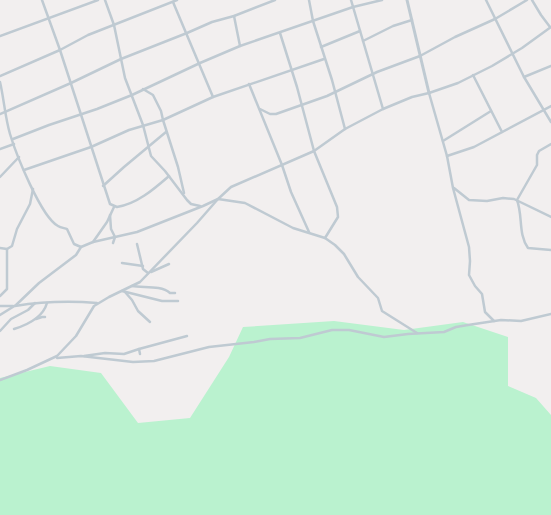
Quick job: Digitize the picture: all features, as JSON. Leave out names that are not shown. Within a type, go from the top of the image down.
[{"type":"street","points":[[42,0],[60,50],[110,204],[114,207],[120,207],[142,198],[169,176]]},
{"type":"street","points":[[0,36],[98,0]]},
{"type":"street","points":[[105,0],[114,25],[125,78],[143,125],[151,156],[191,204],[196,206],[204,206]]},
{"type":"street","points":[[0,76],[60,50],[74,42],[177,0]]},
{"type":"street","points":[[0,114],[121,59],[187,34],[212,22],[234,16],[275,0]]},
{"type":"street","points":[[309,0],[313,21],[345,129]]},
{"type":"street","points":[[352,0],[383,109]]},
{"type":"street","points":[[13,139],[132,95],[240,46],[353,7],[382,0]]},
{"type":"street","points":[[407,0],[429,93],[447,156],[453,188],[468,247],[470,261],[469,276],[482,294],[485,312],[495,321]]},
{"type":"street","points":[[486,0],[524,77],[551,122]]},
{"type":"street","points":[[260,110],[270,114],[276,114],[303,106],[372,74],[420,56],[455,37],[495,19],[527,0]]},
{"type":"street","points":[[0,380],[27,370],[57,356],[70,344],[91,310],[98,303],[140,282],[198,223],[223,193],[232,187],[314,151],[345,129],[383,109],[412,97],[458,83],[512,54],[536,39],[551,27],[541,15],[532,0]]},
{"type":"street","points":[[173,2],[214,97]]},
{"type":"street","points":[[234,16],[240,46]]},
{"type":"street","points":[[363,41],[393,26],[412,20]]},
{"type":"street","points":[[321,46],[360,31]]},
{"type":"street","points":[[280,33],[303,106],[314,151],[337,207],[338,212],[336,222],[325,238]]},
{"type":"street","points":[[24,170],[91,147],[143,125],[163,120],[214,97],[249,84],[292,71],[324,59]]},
{"type":"street","points":[[524,77],[551,66]]},
{"type":"street","points":[[473,75],[502,132]]},
{"type":"street","points":[[0,83],[9,127],[24,170],[50,218],[58,226],[67,229],[74,244],[81,247]]},
{"type":"street","points":[[249,84],[282,165],[291,192],[310,233]]},
{"type":"street","points":[[144,89],[153,95],[161,111],[166,132],[178,167],[184,195]]},
{"type":"street","points":[[447,156],[474,147],[551,106]]},
{"type":"street","points":[[443,141],[491,111]]},
{"type":"street","points":[[103,186],[166,132]]},
{"type":"street","points":[[0,149],[14,144]]},
{"type":"street","points":[[517,200],[537,165],[537,155],[539,150],[551,144]]},
{"type":"street","points":[[0,177],[19,157]]},
{"type":"street","points":[[0,248],[7,249],[12,246],[17,229],[30,204],[33,188]]},
{"type":"street","points":[[453,188],[469,200],[487,202],[503,198],[517,200],[551,216]]},
{"type":"street","points":[[0,316],[39,283],[76,255],[81,247],[93,242],[137,232],[204,206],[218,199],[244,203],[293,228],[325,238],[344,254],[358,277],[378,298],[382,311],[417,333]]},
{"type":"street","points":[[517,200],[520,208],[521,229],[524,242],[528,248],[551,250]]},
{"type":"street","points":[[93,242],[107,222],[114,207]]},
{"type":"street","points":[[110,214],[111,229],[115,237],[113,243]]},
{"type":"street","points":[[137,244],[143,269],[149,273]]},
{"type":"street","points":[[0,296],[7,289],[7,249]]},
{"type":"street","points":[[122,263],[143,266]]},
{"type":"street","points":[[149,273],[169,264]]},
{"type":"street","points":[[132,286],[159,289],[170,293],[175,292]]},
{"type":"street","points":[[123,291],[162,301],[178,301]]},
{"type":"street","points":[[123,291],[132,300],[138,311],[150,322]]},
{"type":"street","points":[[0,331],[11,319],[28,310],[35,303]]},
{"type":"street","points":[[0,306],[35,303],[98,303]]},
{"type":"street","points":[[31,322],[44,312],[47,303]]},
{"type":"street","points":[[47,360],[64,356],[81,356],[132,362],[154,361],[209,347],[270,339],[300,338],[332,330],[349,330],[384,337],[417,333],[444,332],[456,327],[495,321],[520,321],[551,314]]},
{"type":"street","points":[[14,329],[24,326],[41,317],[45,317]]},
{"type":"street","points":[[81,356],[105,353],[124,354],[139,348],[187,336]]},
{"type":"street","points":[[139,348],[140,354]]},
{"type":"green space","points":[[334,321],[404,330],[463,322],[508,337],[508,386],[536,398],[551,415],[551,515],[0,515],[0,378],[50,366],[101,373],[138,423],[190,418],[229,357],[243,327]]}]
